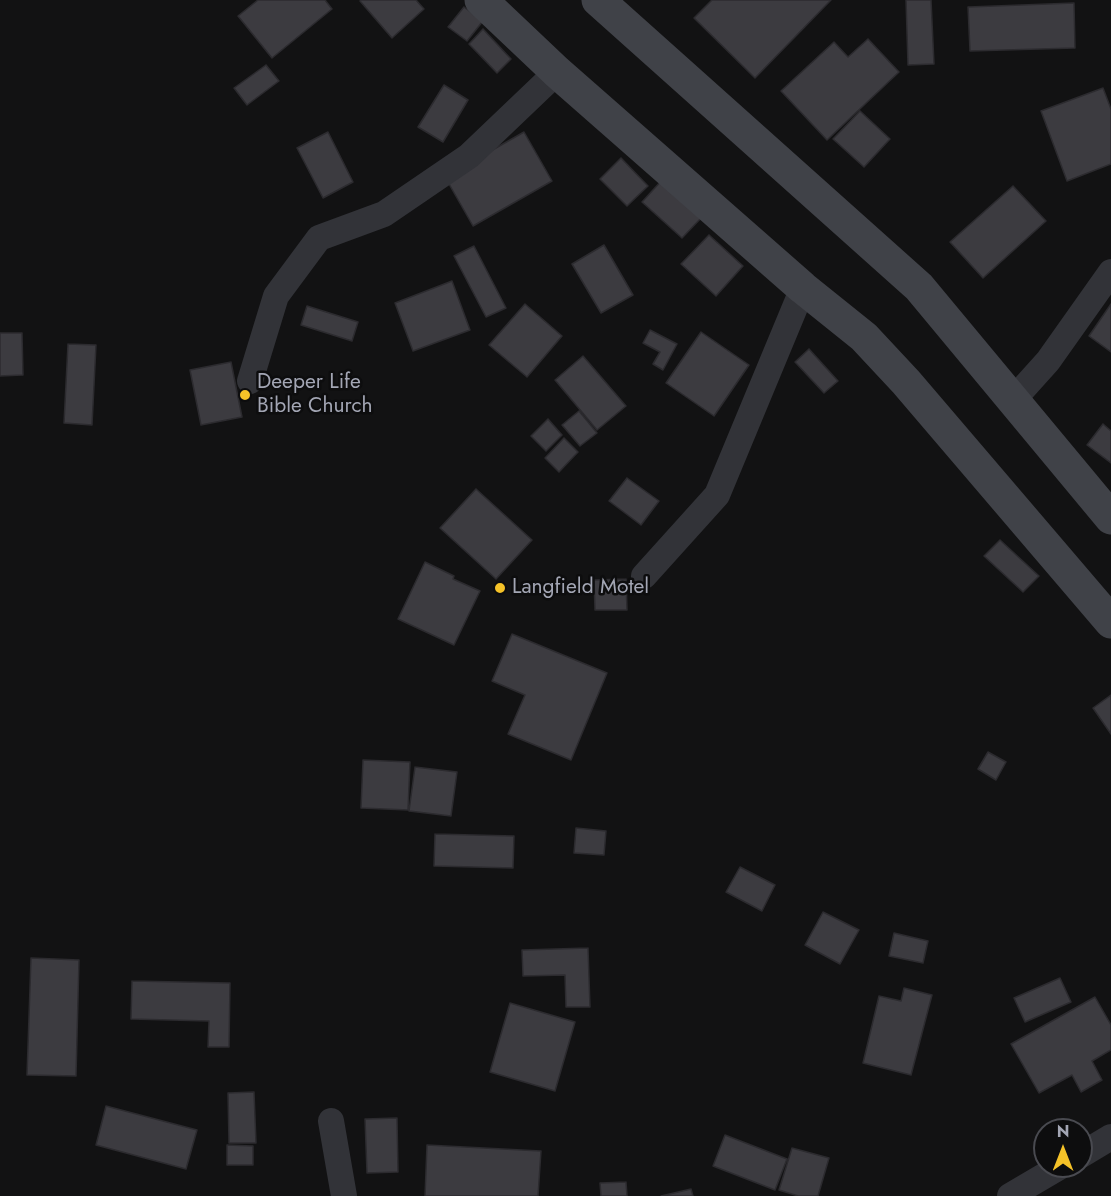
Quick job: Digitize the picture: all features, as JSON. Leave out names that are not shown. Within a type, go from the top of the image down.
[{"type":"main road","points":[[482,0],[558,72],[803,288],[864,337],[906,382],[1111,622]]},
{"type":"main road","points":[[598,0],[919,287],[1111,518]]},
{"type":"street","points":[[250,381],[276,296],[319,238],[384,214],[469,156],[558,72]]},
{"type":"street","points":[[1012,401],[1048,361],[1111,272]]},
{"type":"street","points":[[644,576],[717,495],[803,288]]},
{"type":"street","points":[[331,1121],[344,1196]]},
{"type":"street","points":[[1093,1148],[1111,1137]]},
{"type":"street","points":[[1010,1196],[1041,1178]]},
{"type":"building","points":[[258,0],[325,0],[332,9],[272,58],[238,16]]},
{"type":"building","points":[[361,0],[416,0],[424,9],[392,38]]},
{"type":"building","points":[[712,0],[831,0],[755,78],[694,18]]},
{"type":"building","points":[[906,0],[931,0],[934,64],[908,65]]},
{"type":"building","points":[[1074,3],[1075,48],[970,51],[968,7]]},
{"type":"building","points":[[464,7],[483,21],[467,41],[448,27]]},
{"type":"building","points":[[483,29],[511,59],[497,73],[469,44]]},
{"type":"building","points":[[868,39],[899,72],[827,140],[781,91],[834,42],[848,57]]},
{"type":"building","points":[[266,65],[279,81],[247,105],[234,88]]},
{"type":"building","points":[[444,85],[468,100],[443,142],[418,127]]},
{"type":"building","points":[[1103,88],[1111,109],[1111,164],[1067,181],[1041,111]]},
{"type":"building","points":[[860,111],[890,139],[864,167],[833,139]]},
{"type":"building","points":[[328,132],[353,182],[323,198],[297,148]]},
{"type":"building","points":[[524,132],[552,181],[473,226],[445,177]]},
{"type":"building","points":[[621,158],[648,186],[627,206],[600,179]]},
{"type":"building","points":[[663,179],[704,215],[682,238],[642,202]]},
{"type":"building","points":[[1013,186],[1046,221],[983,278],[950,242]]},
{"type":"building","points":[[709,235],[743,266],[716,296],[681,264]]},
{"type":"building","points":[[604,245],[633,295],[601,313],[572,264]]},
{"type":"building","points":[[474,246],[506,308],[486,317],[454,256]]},
{"type":"building","points":[[452,281],[470,330],[413,351],[395,303]]},
{"type":"building","points":[[525,304],[562,336],[527,377],[489,345]]},
{"type":"building","points":[[1111,304],[1111,352],[1089,336]]},
{"type":"building","points":[[307,306],[358,322],[352,341],[301,325]]},
{"type":"building","points":[[650,330],[677,344],[663,370],[653,364],[660,352],[643,343]]},
{"type":"building","points":[[701,332],[749,365],[714,416],[666,383]]},
{"type":"building","points":[[0,333],[22,333],[23,375],[0,376]]},
{"type":"building","points":[[68,344],[96,345],[92,425],[64,423]]},
{"type":"building","points":[[809,349],[838,381],[824,393],[795,362]]},
{"type":"building","points":[[583,356],[626,406],[597,430],[555,380]]},
{"type":"building","points":[[231,362],[242,417],[201,425],[190,370]]},
{"type":"building","points":[[579,411],[597,433],[580,446],[562,425]]},
{"type":"building","points":[[548,419],[562,435],[546,451],[531,436]]},
{"type":"building","points":[[1103,424],[1111,431],[1111,463],[1087,445]]},
{"type":"building","points":[[564,438],[578,452],[559,472],[545,458]]},
{"type":"building","points":[[627,478],[659,501],[641,525],[609,501]]},
{"type":"building","points":[[476,489],[532,540],[496,579],[440,528]]},
{"type":"building","points":[[1000,540],[1039,576],[1023,592],[984,556]]},
{"type":"building","points":[[425,562],[454,576],[453,579],[480,591],[454,645],[398,619]]},
{"type":"building","points":[[626,579],[627,610],[595,610],[594,580]]},
{"type":"building","points":[[512,634],[607,673],[571,760],[508,734],[525,695],[492,681]]},
{"type":"building","points":[[1111,695],[1111,734],[1093,708]]},
{"type":"building","points":[[988,752],[1006,762],[996,780],[978,769]]},
{"type":"building","points":[[363,760],[410,762],[408,810],[361,808]]},
{"type":"building","points":[[415,767],[457,772],[451,816],[409,811]]},
{"type":"building","points":[[576,828],[606,831],[604,855],[574,853]]},
{"type":"building","points":[[435,834],[514,836],[513,868],[434,866]]},
{"type":"building","points":[[740,867],[775,885],[762,911],[726,892]]},
{"type":"building","points":[[823,912],[859,930],[840,964],[805,945]]},
{"type":"building","points":[[894,933],[928,941],[923,963],[889,956]]},
{"type":"building","points":[[588,948],[590,1007],[566,1007],[565,975],[523,976],[522,950]]},
{"type":"building","points":[[31,958],[79,960],[76,1076],[27,1075]]},
{"type":"building","points":[[1060,978],[1071,1002],[1025,1022],[1014,998]]},
{"type":"building","points":[[132,981],[230,983],[229,1047],[208,1047],[209,1021],[131,1019]]},
{"type":"building","points":[[904,988],[932,995],[911,1075],[863,1063],[879,996],[901,1001]]},
{"type":"building","points":[[1095,997],[1111,1025],[1111,1050],[1092,1061],[1102,1080],[1081,1092],[1072,1075],[1039,1093],[1011,1044]]},
{"type":"building","points":[[510,1003],[575,1022],[555,1091],[490,1072]]},
{"type":"building","points":[[254,1092],[256,1143],[229,1143],[228,1093]]},
{"type":"building","points":[[106,1106],[197,1130],[186,1169],[96,1145]]},
{"type":"building","points":[[397,1118],[398,1172],[367,1173],[365,1119]]},
{"type":"building","points":[[725,1135],[787,1159],[775,1190],[713,1166]]},
{"type":"building","points":[[227,1145],[253,1146],[253,1165],[227,1165]]},
{"type":"building","points":[[427,1145],[541,1151],[538,1196],[425,1196]]},
{"type":"building","points":[[792,1148],[829,1158],[818,1196],[798,1196],[779,1190]]},
{"type":"building","points":[[626,1182],[627,1196],[601,1196],[600,1183]]},
{"type":"building","points":[[691,1189],[693,1196],[661,1196]]},
{"type":"place","name":"Deeper Life Bible Church","points":[[245,395]]},
{"type":"place","name":"Langfield Motel","points":[[500,588]]}]
